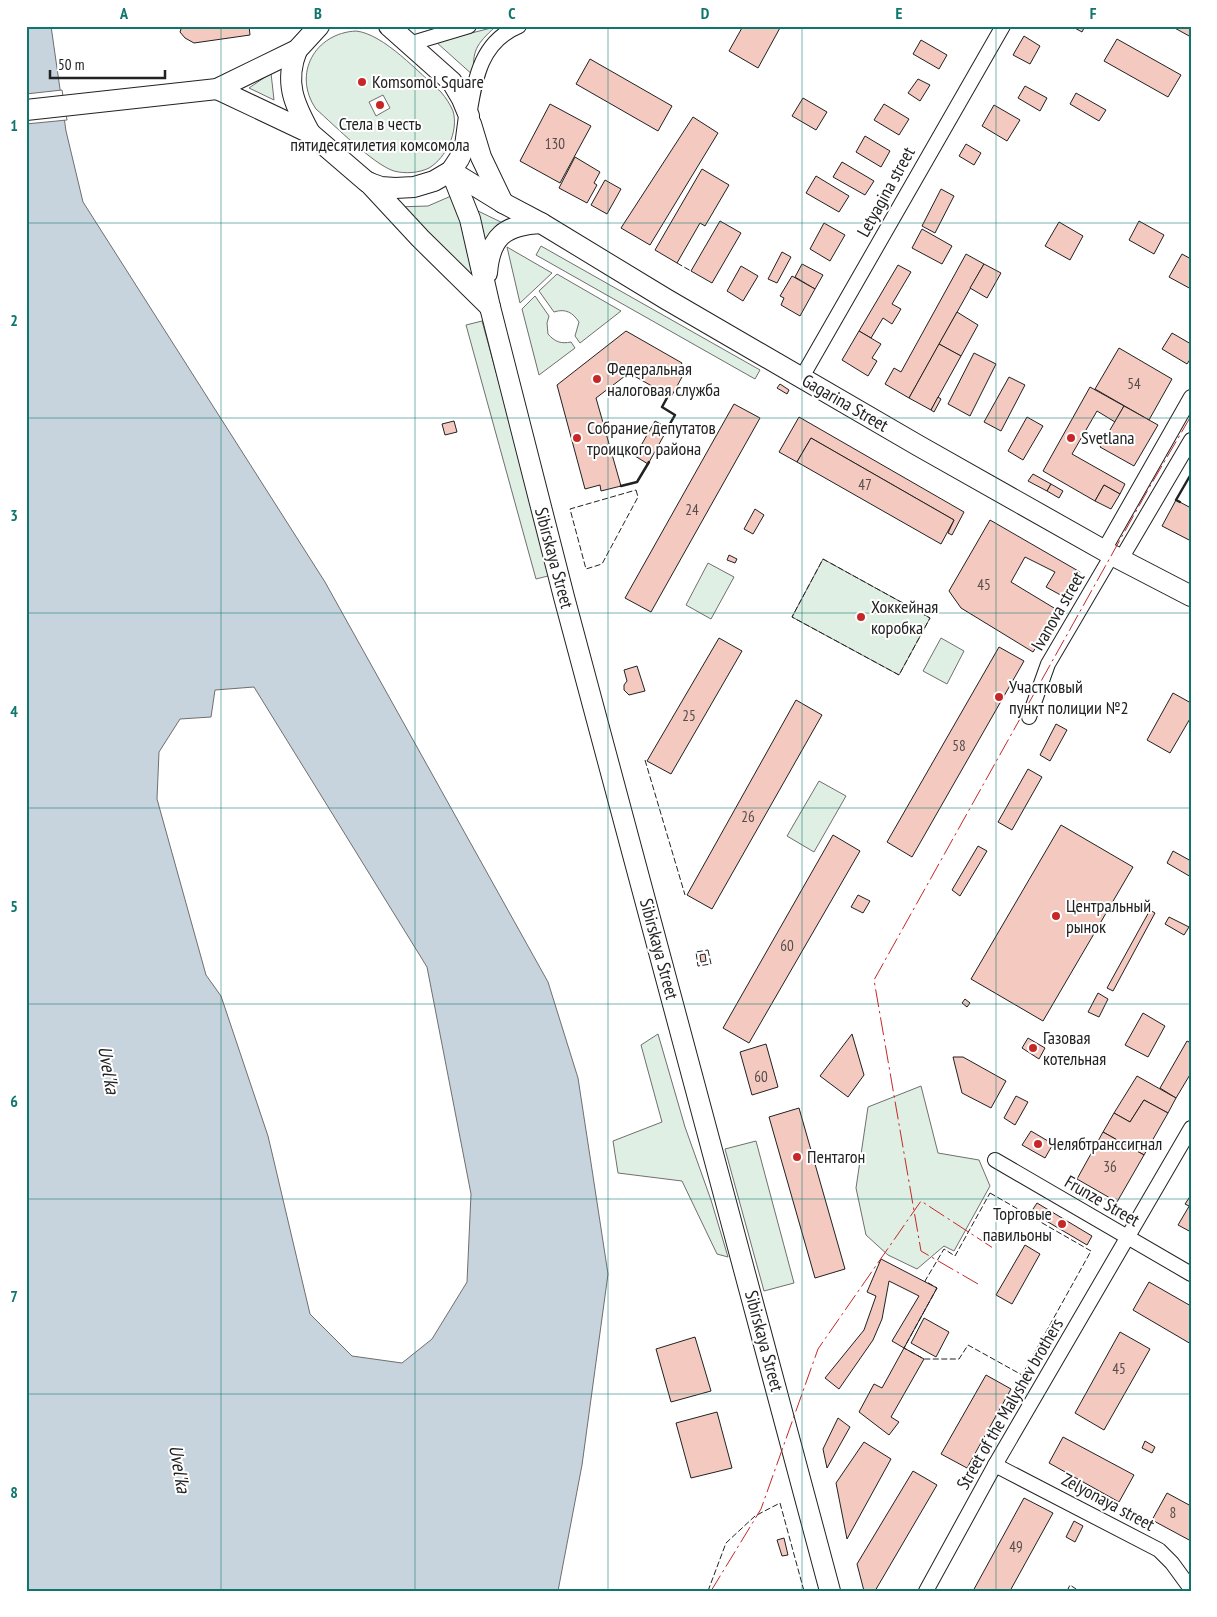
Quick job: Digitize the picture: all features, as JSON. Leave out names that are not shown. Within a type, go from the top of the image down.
[{"type":"main road","points":[[389,26],[452,82],[462,99],[481,157],[503,203]]},
{"type":"main road","points":[[310,133],[293,97],[291,86],[292,61],[297,50],[316,28]]},
{"type":"main road","points":[[26,110],[218,89],[297,50]]},
{"type":"main road","points":[[218,89],[310,133],[368,182],[420,238],[490,307]]},
{"type":"main road","points":[[368,182],[381,187],[414,187],[434,181],[451,171],[465,146],[469,116]]},
{"type":"main road","name":"Gagarina Street","points":[[451,171],[802,377],[1112,555],[1191,596]]},
{"type":"main road","name":"Sibirskaya Street","points":[[451,171],[470,219],[486,282],[490,307],[562,587],[830,1591]]},
{"type":"main road","name":"Sibirskaya Street","points":[[486,282],[492,245],[500,236],[513,228],[526,224],[541,223]]},
{"type":"street","points":[[409,44],[469,26]]},
{"type":"street","points":[[469,116],[477,73],[485,58],[500,36],[519,26]]},
{"type":"street","name":"Letyagina street","points":[[802,377],[1003,26]]},
{"type":"street","name":"Ivanova street","points":[[1029,717],[1048,664],[1112,555],[1191,397]]},
{"type":"street","name":"Ivanova street","points":[[1112,555],[1191,440]]},
{"type":"street","points":[[1128,1238],[1191,1128]]},
{"type":"street","name":"Frunze Street","points":[[995,1160],[1191,1274]]},
{"type":"street","name":"Street of the Malyshev brothers","points":[[926,1591],[995,1465],[1128,1238]]},
{"type":"street","name":"Zelyonaya street","points":[[995,1465],[1159,1550],[1172,1563],[1191,1589]]},
{"type":"green space","points":[[495,27],[477,48],[474,60],[474,76],[436,42]]},
{"type":"green space","points":[[356,31],[378,39],[401,55],[441,92],[448,101],[453,111],[453,135],[446,151],[435,164],[416,172],[394,171],[376,161],[354,144],[316,109],[309,96],[306,82],[307,69],[319,47],[329,39],[342,33]],"holes":[[[383,95],[390,108],[376,116],[369,102]]]},
{"type":"green space","points":[[271,73],[274,100],[249,88]]},
{"type":"green space","points":[[458,193],[482,284],[394,207],[428,206]]},
{"type":"green space","points":[[478,211],[505,224],[485,244]]},
{"type":"green space","points":[[541,246],[760,370],[755,379],[536,255]]},
{"type":"green space","points":[[507,247],[552,273],[520,303]]},
{"type":"green space","points":[[557,274],[621,311],[580,343],[575,336],[579,322],[577,319],[566,311],[554,312],[539,291]]},
{"type":"green space","points":[[535,296],[549,316],[547,323],[548,334],[558,342],[571,342],[575,348],[539,375],[522,309]]},
{"type":"green space","points":[[482,321],[552,575],[536,579],[466,325]]},
{"type":"green space","name":"Хоккейная коробка","points":[[823,559],[930,618],[899,675],[792,617]]},
{"type":"green space","points":[[708,563],[734,577],[711,619],[686,605]]},
{"type":"green space","points":[[941,638],[964,651],[947,684],[923,671]]},
{"type":"green space","points":[[819,781],[846,796],[814,852],[787,836]]},
{"type":"green space","points":[[658,1034],[685,1127],[711,1200],[728,1257],[717,1254],[682,1181],[618,1173],[613,1141],[662,1122],[641,1045]]},
{"type":"green space","points":[[921,1086],[938,1153],[979,1160],[990,1186],[954,1251],[944,1246],[917,1269],[888,1255],[866,1235],[856,1188],[868,1107]]},
{"type":"green space","points":[[756,1141],[794,1283],[764,1291],[725,1149]]},
{"type":"water","name":"Uvel'ka","points":[[26,26],[51,26],[66,131],[83,202],[325,582],[548,982],[578,1078],[608,1274],[582,1465],[558,1591],[26,1591]],"holes":[[[254,687],[427,967],[471,1194],[467,1282],[432,1339],[402,1363],[352,1356],[310,1314],[268,1136],[221,996],[206,975],[157,799],[159,752],[180,719],[211,717],[215,690]]]},
{"type":"pier","points":[[62,90],[67,120],[26,124],[26,94]]},
{"type":"building","points":[[182,26],[249,26],[250,35],[194,43],[185,38],[180,32]]},
{"type":"building","points":[[743,26],[781,26],[758,68],[729,51]]},
{"type":"building","points":[[1071,26],[1085,26],[1082,32]]},
{"type":"building","points":[[1171,26],[1191,26],[1191,37]]},
{"type":"building","points":[[1024,36],[1040,46],[1030,64],[1013,55]]},
{"type":"building","points":[[1117,39],[1181,75],[1168,97],[1104,61]]},
{"type":"building","points":[[921,40],[947,55],[939,69],[913,54]]},
{"type":"building","points":[[590,59],[672,106],[658,131],[576,84]]},
{"type":"building","points":[[918,79],[930,85],[920,101],[908,93]]},
{"type":"building","points":[[1025,86],[1047,98],[1040,111],[1018,98]]},
{"type":"building","points":[[1076,93],[1106,110],[1099,121],[1070,104]]},
{"type":"building","points":[[803,98],[827,112],[816,130],[792,116]]},
{"type":"building","points":[[550,104],[591,126],[560,183],[520,161]]},
{"type":"building","points":[[884,104],[909,119],[899,135],[874,120]]},
{"type":"building","points":[[994,105],[1020,120],[1007,141],[982,126]]},
{"type":"building","points":[[693,117],[718,133],[650,245],[621,228]]},
{"type":"building","points":[[865,136],[890,151],[881,167],[856,152]]},
{"type":"building","points":[[966,144],[981,153],[974,165],[959,156]]},
{"type":"building","points":[[575,157],[600,172],[594,183],[597,185],[587,203],[559,188]]},
{"type":"building","points":[[842,162],[874,181],[865,195],[833,177]]},
{"type":"building","points":[[702,169],[729,185],[705,226],[700,223],[677,263],[655,250]]},
{"type":"building","points":[[816,176],[849,196],[839,212],[806,193]]},
{"type":"building","points":[[605,180],[621,189],[607,214],[591,205]]},
{"type":"building","points":[[941,189],[954,196],[935,233],[922,226]]},
{"type":"building","points":[[720,221],[741,233],[712,283],[691,271]]},
{"type":"building","points":[[1139,221],[1164,235],[1154,254],[1129,240]]},
{"type":"building","points":[[1059,222],[1083,236],[1070,260],[1045,246]]},
{"type":"building","points":[[824,223],[845,235],[830,261],[810,249]]},
{"type":"building","points":[[922,229],[952,246],[942,264],[912,248]]},
{"type":"building","points":[[782,252],[791,257],[777,283],[768,279]]},
{"type":"building","points":[[966,254],[984,264],[909,398],[885,384],[894,368],[901,372]]},
{"type":"building","points":[[1182,254],[1191,259],[1191,289],[1169,277]]},
{"type":"building","points":[[802,264],[823,275],[815,289],[795,277]]},
{"type":"building","points":[[984,264],[1001,273],[987,298],[970,288]]},
{"type":"building","points":[[898,265],[911,272],[892,304],[901,309],[892,324],[883,318],[871,338],[859,331]]},
{"type":"building","points":[[741,266],[758,276],[743,301],[727,291]]},
{"type":"building","points":[[792,276],[815,289],[800,316],[781,305],[784,298],[780,296]]},
{"type":"building","points":[[957,312],[978,325],[961,356],[939,344]]},
{"type":"building","points":[[626,331],[682,363],[676,374],[682,377],[671,397],[629,373],[596,398],[621,486],[601,491],[600,485],[585,489],[557,385]]},
{"type":"building","points":[[859,331],[881,344],[872,358],[877,361],[868,376],[842,360]]},
{"type":"building","points":[[1172,333],[1191,344],[1191,358],[1187,364],[1162,349]]},
{"type":"building","points":[[939,344],[961,356],[931,410],[909,398]]},
{"type":"building","points":[[1119,348],[1172,379],[1149,420],[1095,389]]},
{"type":"building","points":[[974,353],[996,364],[970,416],[948,404]]},
{"type":"building","points":[[1009,377],[1025,385],[1001,431],[984,422]]},
{"type":"building","points":[[780,384],[789,390],[787,394],[777,388]]},
{"type":"building","name":"Svetlana","points":[[1090,387],[1124,406],[1115,422],[1097,411],[1072,454],[1125,484],[1120,494],[1104,485],[1095,501],[1043,471]]},
{"type":"building","points":[[938,397],[941,399],[934,412],[931,410]]},
{"type":"building","points":[[734,404],[760,418],[651,612],[625,598]]},
{"type":"building","points":[[1124,406],[1158,425],[1134,466],[1100,447]]},
{"type":"building","points":[[799,417],[964,512],[952,535],[948,533],[954,520],[811,438],[797,462],[779,452]]},
{"type":"building","points":[[1027,417],[1043,426],[1023,460],[1008,451]]},
{"type":"building","points":[[454,421],[457,432],[445,435],[442,424]]},
{"type":"building","points":[[655,421],[668,428],[648,464],[635,456]]},
{"type":"building","points":[[811,438],[954,520],[941,544],[797,462]]},
{"type":"building","points":[[1033,474],[1051,484],[1047,491],[1028,481]]},
{"type":"building","points":[[1051,484],[1063,491],[1059,498],[1047,491]]},
{"type":"building","points":[[1104,485],[1120,494],[1111,509],[1095,501]]},
{"type":"building","points":[[1176,500],[1191,508],[1191,541],[1162,526]]},
{"type":"building","points":[[755,509],[764,515],[753,534],[744,529]]},
{"type":"building","points":[[990,520],[1080,572],[1066,598],[1046,587],[1055,572],[1025,557],[1011,582],[1059,611],[1033,652],[961,608],[949,591]]},
{"type":"building","points":[[729,555],[737,559],[735,563],[727,560]]},
{"type":"building","points":[[719,638],[742,651],[671,774],[647,761]]},
{"type":"building","points":[[999,647],[1024,661],[912,857],[887,842]]},
{"type":"building","points":[[637,666],[645,691],[629,695],[624,690],[624,685],[627,681],[624,670]]},
{"type":"building","points":[[1173,693],[1191,703],[1191,717],[1170,753],[1147,740]]},
{"type":"building","points":[[796,700],[822,715],[712,909],[687,895]]},
{"type":"building","points":[[1056,724],[1067,730],[1050,761],[1040,755]]},
{"type":"building","points":[[1028,769],[1042,777],[1012,830],[998,822]]},
{"type":"building","name":"Центральный рынок","points":[[1061,825],[1133,867],[1043,1021],[971,979]]},
{"type":"building","points":[[833,835],[860,851],[749,1043],[723,1028]]},
{"type":"building","points":[[978,846],[987,851],[960,896],[952,890]]},
{"type":"building","points":[[1173,851],[1191,861],[1191,877],[1167,863]]},
{"type":"building","points":[[858,895],[870,901],[863,913],[851,907]]},
{"type":"building","points":[[1150,910],[1155,913],[1113,991],[1107,988]]},
{"type":"building","points":[[1169,917],[1189,927],[1184,935],[1165,924]]},
{"type":"building","points":[[705,954],[706,961],[701,962],[700,955]]},
{"type":"building","points":[[1098,993],[1108,999],[1099,1017],[1088,1012]]},
{"type":"building","points":[[965,999],[970,1003],[967,1007],[962,1003]]},
{"type":"building","points":[[1143,1013],[1165,1026],[1148,1057],[1125,1045]]},
{"type":"building","points":[[852,1034],[864,1075],[848,1097],[820,1076]]},
{"type":"building","name":"Газовая котельная","points":[[1028,1038],[1045,1048],[1039,1059],[1022,1048]]},
{"type":"building","points":[[1187,1041],[1191,1043],[1191,1073],[1176,1098],[1160,1088]]},
{"type":"building","points":[[766,1044],[778,1087],[752,1095],[740,1052]]},
{"type":"building","points":[[953,1057],[963,1057],[1006,1081],[991,1108],[962,1093]]},
{"type":"building","points":[[1137,1076],[1176,1098],[1168,1113],[1144,1100],[1130,1122],[1114,1113]]},
{"type":"building","points":[[1016,1096],[1028,1102],[1015,1125],[1004,1118]]},
{"type":"building","points":[[1144,1100],[1168,1113],[1144,1155],[1103,1132],[1114,1113],[1130,1122]]},
{"type":"building","name":"Пентагон","points":[[799,1108],[845,1269],[815,1278],[769,1117]]},
{"type":"building","name":"Челябтранссигнал","points":[[1031,1131],[1053,1144],[1045,1158],[1022,1145]]},
{"type":"building","points":[[1103,1132],[1144,1155],[1117,1202],[1077,1179]]},
{"type":"building","points":[[1191,1195],[1191,1203],[1189,1206],[1185,1204]]},
{"type":"building","name":"Торговые павильоны","points":[[1037,1203],[1092,1236],[1087,1245],[1031,1212]]},
{"type":"building","points":[[1191,1203],[1191,1232],[1178,1225]]},
{"type":"building","points":[[1025,1245],[1040,1254],[1012,1304],[996,1295]]},
{"type":"building","points":[[881,1259],[937,1288],[904,1348],[892,1341],[919,1296],[889,1281],[882,1319],[873,1340],[839,1389],[825,1378],[864,1330],[876,1296],[867,1292]]},
{"type":"building","points":[[1149,1282],[1191,1306],[1191,1344],[1133,1310]]},
{"type":"building","points":[[924,1318],[949,1332],[936,1357],[911,1343]]},
{"type":"building","points":[[1120,1332],[1150,1349],[1104,1430],[1075,1413]]},
{"type":"building","points":[[695,1337],[711,1391],[671,1402],[656,1349]]},
{"type":"building","points":[[904,1348],[924,1359],[891,1417],[899,1422],[889,1435],[859,1412],[874,1384],[882,1388]]},
{"type":"building","points":[[986,1375],[1011,1389],[967,1468],[941,1454]]},
{"type":"building","points":[[717,1412],[732,1468],[691,1478],[676,1423]]},
{"type":"building","points":[[838,1418],[850,1427],[827,1468],[823,1449]]},
{"type":"building","points":[[1063,1437],[1134,1475],[1119,1502],[1049,1463]]},
{"type":"building","points":[[1145,1441],[1155,1447],[1152,1453],[1142,1448]]},
{"type":"building","points":[[864,1442],[891,1459],[847,1539],[836,1483]]},
{"type":"building","points":[[913,1471],[937,1485],[875,1591],[864,1591],[857,1564]]},
{"type":"building","points":[[1167,1493],[1191,1506],[1191,1541],[1152,1520]]},
{"type":"building","points":[[1024,1498],[1053,1513],[1010,1591],[973,1591]]},
{"type":"building","points":[[1074,1521],[1083,1526],[1075,1542],[1066,1537]]},
{"type":"building","points":[[784,1538],[788,1555],[782,1556],[777,1540]]},
{"type":"fence","points":[[677,263],[691,271]]},
{"type":"fence","points":[[636,490],[638,497],[602,564],[586,569],[570,509],[636,490]]},
{"type":"fence","points":[[823,559],[930,618],[899,675],[792,617],[823,559]]},
{"type":"fence","points":[[645,760],[685,895]]},
{"type":"fence","points":[[708,950],[711,964],[698,966],[696,952],[708,950]]},
{"type":"fence","points":[[990,1193],[1091,1251],[1022,1375],[968,1345],[959,1359],[924,1359],[904,1348],[937,1288],[925,1281],[944,1249],[955,1256],[990,1193]]},
{"type":"fence","points":[[708,1591],[726,1543],[755,1516],[780,1503],[804,1591]]},
{"type":"fence","points":[[1067,1591],[1070,1585],[1079,1591]]},
{"type":"wall","points":[[667,429],[675,415],[662,407],[668,396]]},
{"type":"wall","points":[[621,486],[637,482],[649,462]]},
{"type":"wall","points":[[1180,502],[1176,500],[1191,474]]},
{"type":"power","points":[[978,1284],[921,1251],[874,980],[1191,416]]},
{"type":"power","points":[[711,1591],[761,1509],[818,1349],[921,1201],[993,1248]]},
{"type":"place","name":"Komsomol Square","points":[[362,82]]},
{"type":"place","name":"Стела в честь пятидесятилетия комсомола","points":[[380,105]]},
{"type":"place","name":"Федеральная налоговая служба","points":[[597,379]]},
{"type":"place","name":"Собрание депутатов троицкого района","points":[[577,438]]},
{"type":"place","name":"Svetlana","points":[[1071,438]]},
{"type":"place","name":"Хоккейная коробка","points":[[861,617]]},
{"type":"place","name":"Участковый пункт полиции №2","points":[[999,697]]},
{"type":"place","name":"Центральный рынок","points":[[1056,916]]},
{"type":"place","name":"Газовая котельная","points":[[1033,1048]]},
{"type":"place","name":"Челябтранссигнал","points":[[1038,1144]]},
{"type":"place","name":"Пентагон","points":[[797,1157]]},
{"type":"place","name":"Торговые павильоны","points":[[1062,1224]]}]
